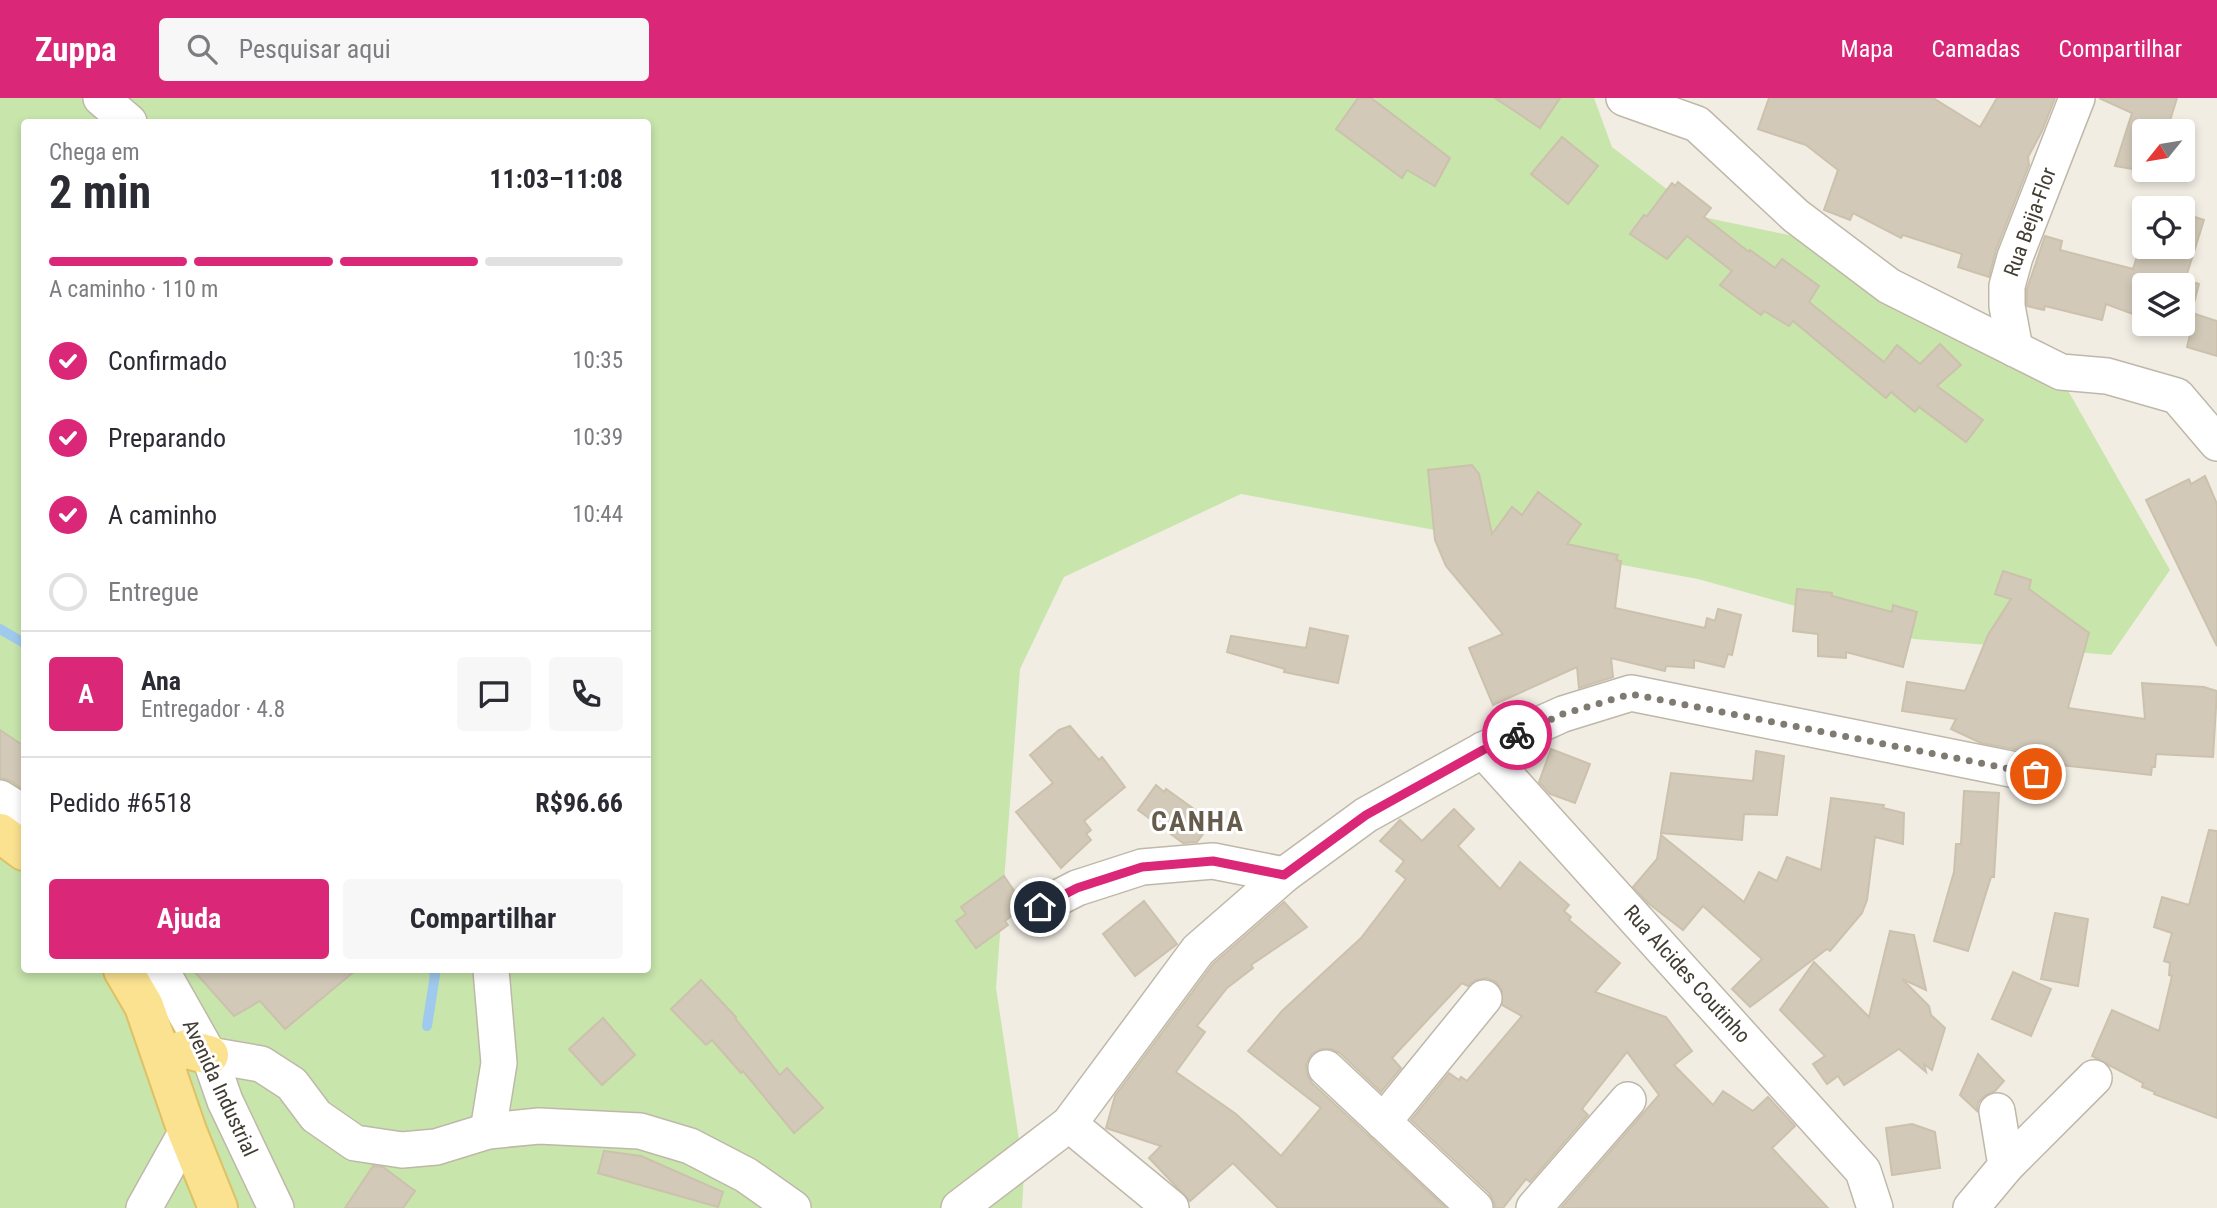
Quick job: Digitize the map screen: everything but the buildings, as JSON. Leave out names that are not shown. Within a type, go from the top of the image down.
[{"type":"main road","points":[[0,832],[21,848]]},
{"type":"main road","name":"Avenida Industrial","points":[[125,973],[145,1006],[187,1130],[218,1208]]},
{"type":"main road","points":[[163,1056],[187,1049],[209,1055]]},
{"type":"street","points":[[101,98],[126,119]]},
{"type":"street","points":[[1624,98],[1702,111],[1796,216],[1889,286],[2061,372],[2107,376],[2177,396],[2217,443]]},
{"type":"street","name":"Rua Beija-Flor","points":[[2015,349],[2007,306],[2007,286],[2015,257],[2077,98]]},
{"type":"street","points":[[958,1208],[1069,1124],[1198,950],[1284,875],[1366,815],[1483,750],[1563,714],[1631,694],[2036,774]]},
{"type":"street","name":"Rua Alcides Coutinho","points":[[1483,750],[1863,1171],[1875,1208]]},
{"type":"street","points":[[0,797],[21,811]]},
{"type":"street","points":[[1040,907],[1077,888],[1142,867],[1213,861],[1284,875]]},
{"type":"street","name":"Avenida Industrial","points":[[163,973],[209,1055],[225,1101],[276,1208]]},
{"type":"street","points":[[488,1131],[499,1063],[491,973]]},
{"type":"street","points":[[1383,1122],[1484,998]]},
{"type":"street","points":[[209,1055],[261,1064],[292,1084],[316,1116],[355,1143],[402,1150],[436,1147],[488,1131],[539,1126],[640,1131],[701,1152],[746,1175],[793,1208]]},
{"type":"street","points":[[1326,1068],[1475,1208]]},
{"type":"street","points":[[1970,1208],[2006,1166],[2094,1078]]},
{"type":"street","points":[[1534,1208],[1629,1100]]},
{"type":"street","points":[[1997,1111],[2006,1166]]},
{"type":"street","points":[[1069,1124],[1135,1196],[1171,1208]]},
{"type":"street","points":[[144,1208],[187,1130]]},
{"type":"green space","points":[[0,98],[1594,98],[1612,147],[1703,217],[1874,253],[2066,387],[2170,570],[2111,655],[1914,639],[1698,579],[1241,494],[1064,577],[1020,669],[996,988],[1024,1173],[1022,1208],[0,1208]]},
{"type":"waterway","points":[[0,629],[21,641]]},
{"type":"waterway","points":[[427,1026],[434,973]]},
{"type":"way so far","points":[[1517,735],[1563,714],[1631,694],[2036,774]]},
{"type":"district","name":"CANHA","points":[[1198,821]]},
{"type":"route","points":[[1040,907],[1077,888],[1142,867],[1213,861],[1284,875],[1366,815],[1483,750],[1517,735]]}]
